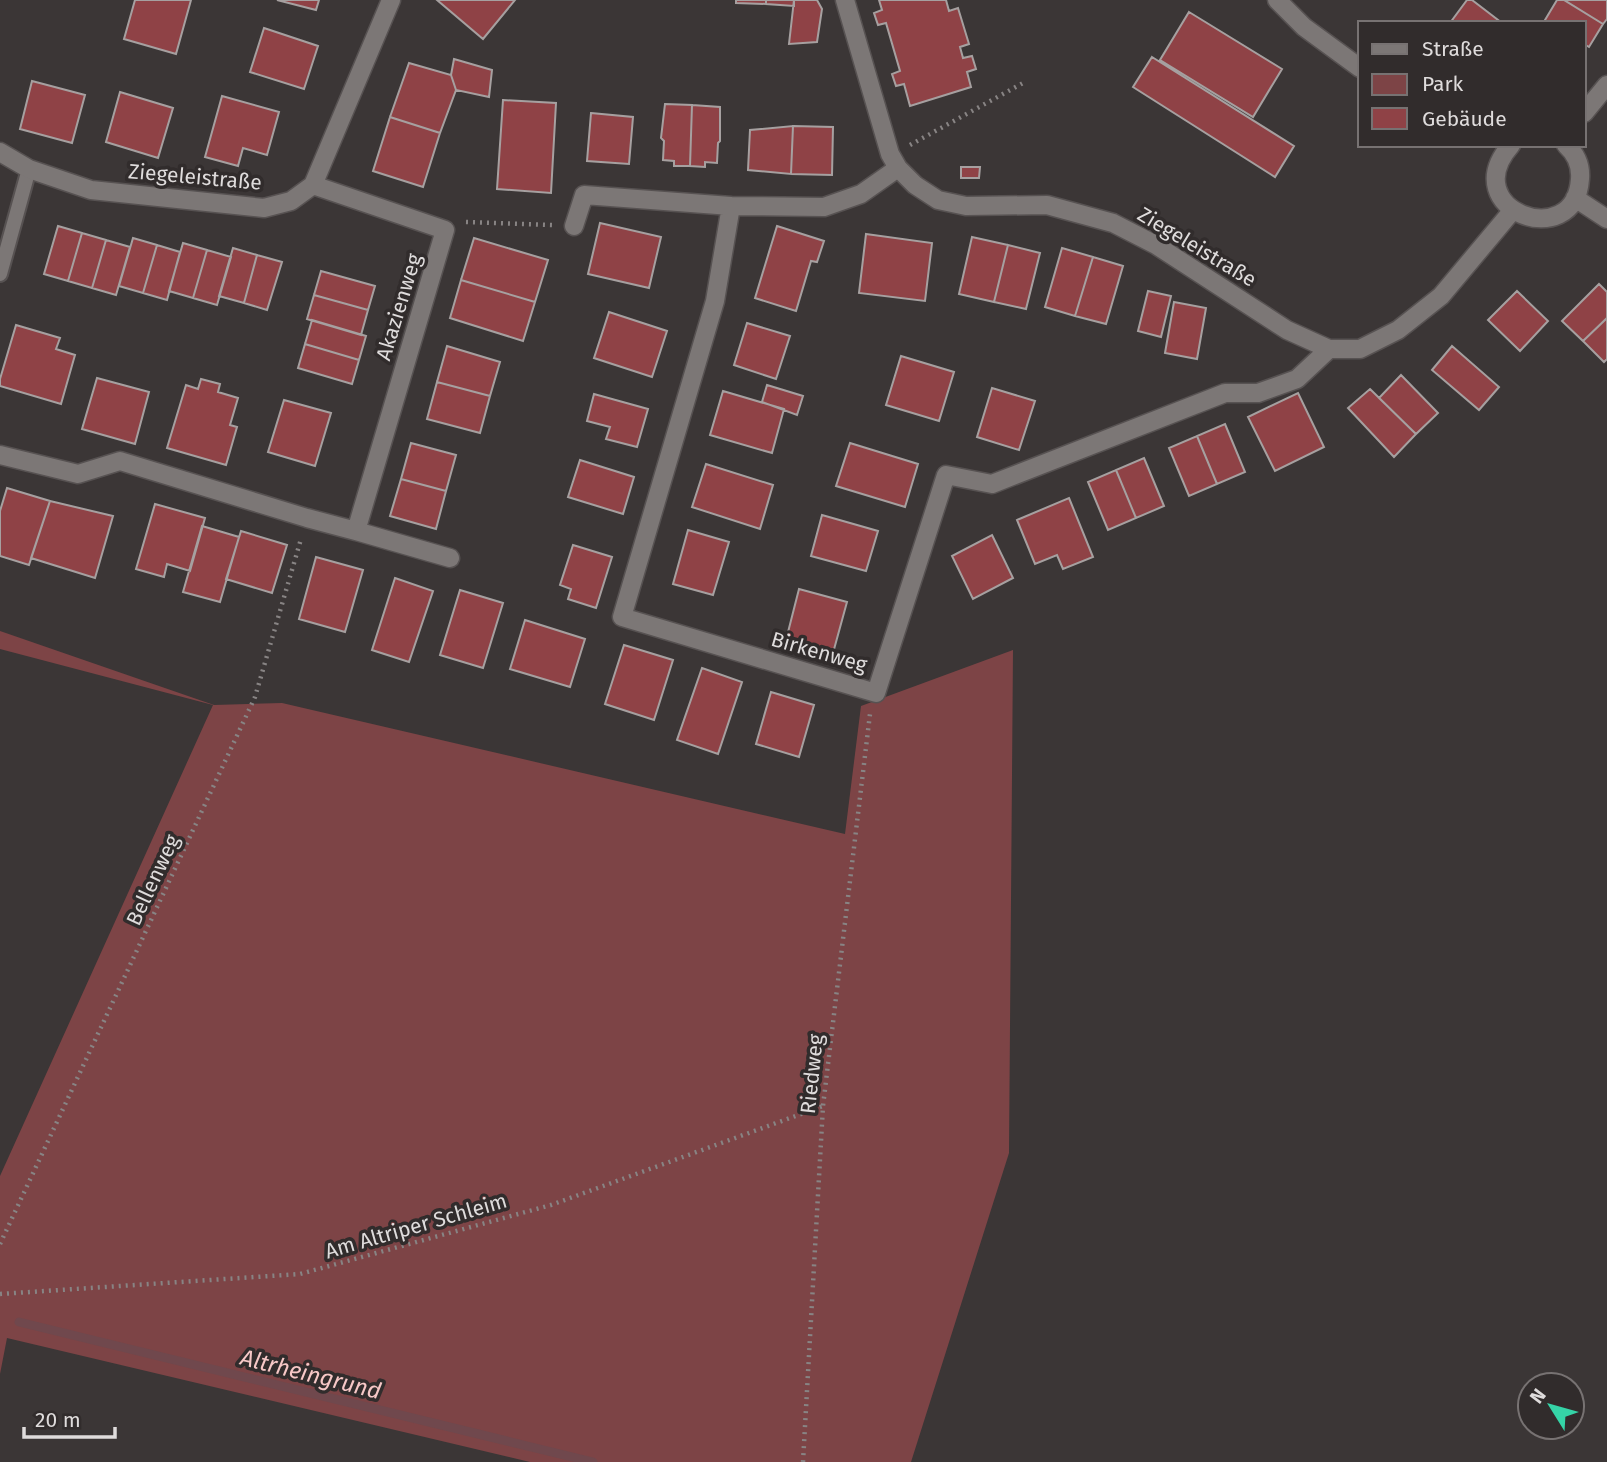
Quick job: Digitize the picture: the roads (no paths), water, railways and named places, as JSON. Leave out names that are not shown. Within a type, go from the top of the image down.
[{"type":"street","points":[[313,185],[391,0]]},
{"type":"street","points":[[574,226],[584,195],[731,206],[824,207],[861,194],[894,161],[845,0]]},
{"type":"street","points":[[1277,0],[1304,27],[1358,67]]},
{"type":"street","points":[[1586,111],[1607,85]]},
{"type":"street","points":[[1507,150],[1496,178],[1504,202],[1525,217],[1539,219],[1566,209],[1580,187],[1578,162],[1567,147]]},
{"type":"street","name":"Ziegeleistraße","points":[[0,152],[29,169],[91,190],[264,208],[291,201],[313,185]]},
{"type":"street","name":"Ziegeleistraße","points":[[894,161],[915,186],[938,200],[966,206],[1046,205],[1113,223],[1156,245],[1287,330],[1329,349],[1360,349],[1398,330],[1441,296],[1513,210]]},
{"type":"street","name":"Akazienweg","points":[[313,185],[446,230],[356,531]]},
{"type":"street","points":[[1575,198],[1607,219]]},
{"type":"street","name":"Birkenweg","points":[[731,206],[715,301],[622,617],[876,693],[946,475],[992,484],[1225,393],[1258,393],[1297,379],[1329,349]]},
{"type":"street","points":[[0,455],[78,474],[120,461],[450,558]]},
{"type":"lane","points":[[0,274],[29,169]]},
{"type":"waterway","name":"Altrheingrund","points":[[19,1322],[593,1462]]}]
